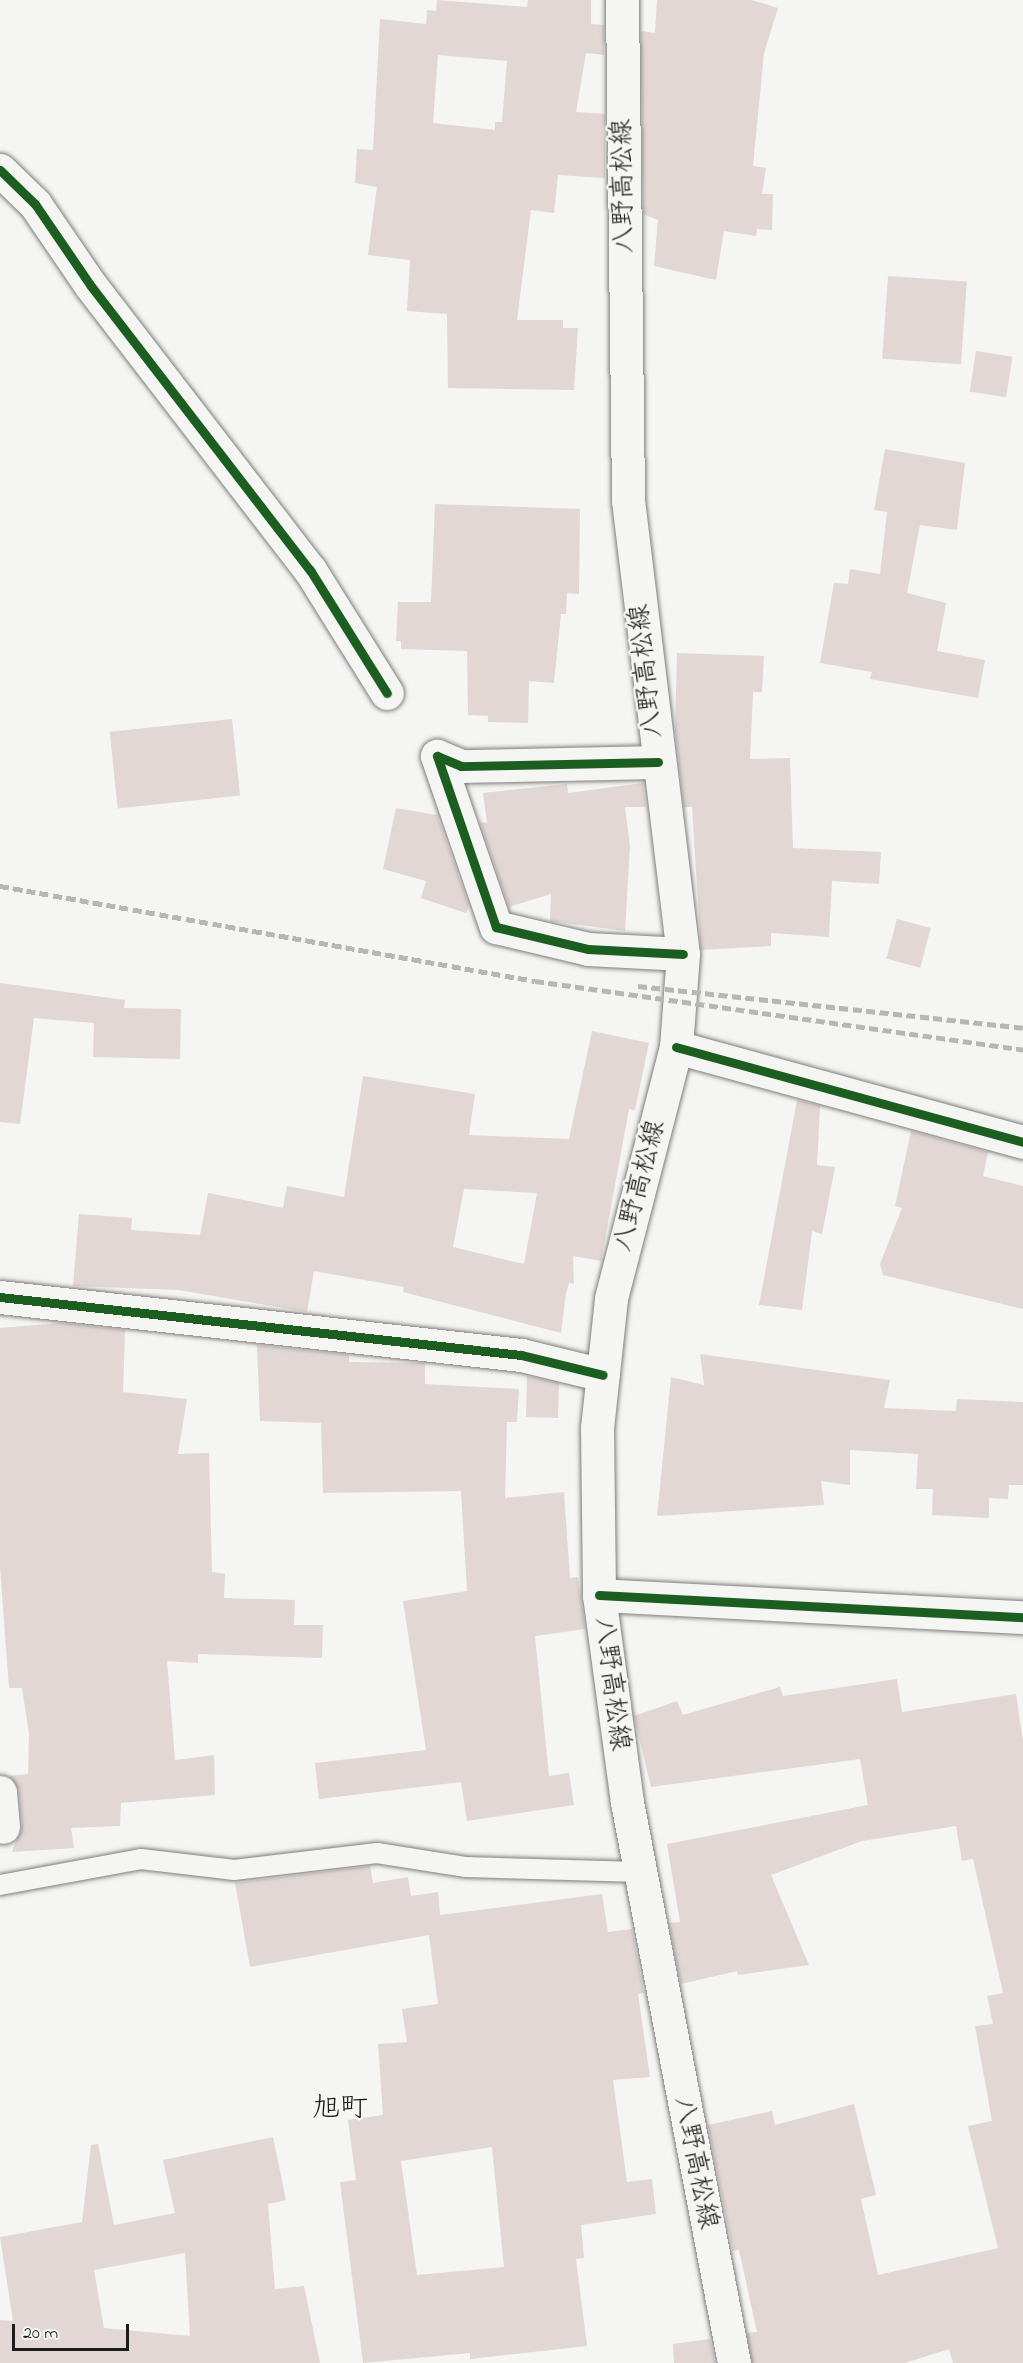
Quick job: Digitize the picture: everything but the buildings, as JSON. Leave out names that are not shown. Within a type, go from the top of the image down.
[{"type":"street","name":"八野高松線","points":[[622,0],[628,500],[683,954],[676,1047],[611,1299],[597,1428],[599,1595],[640,1872],[734,2363]]},
{"type":"street","points":[[0,170],[35,204],[91,286],[310,570],[387,693]]},
{"type":"street","points":[[658,762],[461,766],[436,756],[496,927],[588,949],[683,954]]},
{"type":"street","points":[[676,1047],[1023,1142]]},
{"type":"street","points":[[0,1297],[521,1355],[603,1375]]},
{"type":"street","points":[[599,1595],[1023,1617]]},
{"type":"street","points":[[0,1792],[3,1827]]},
{"type":"lane","points":[[0,1885],[141,1859],[234,1870],[377,1853],[465,1867],[640,1872]]},
{"type":"railway","points":[[0,886],[535,981],[1023,1050]]},
{"type":"railway","points":[[638,986],[1023,1028]]},
{"type":"cycle path","points":[[0,170],[35,204],[91,286],[310,570],[387,693]]},
{"type":"cycle path","points":[[658,762],[461,766],[437,756],[496,927],[588,949],[683,954]]},
{"type":"cycle path","points":[[676,1047],[1023,1142]]},
{"type":"cycle path","points":[[0,1297],[521,1355],[603,1375]]},
{"type":"cycle path","points":[[599,1595],[1023,1617]]},
{"type":"district","name":"旭町","points":[[340,2110]]}]
